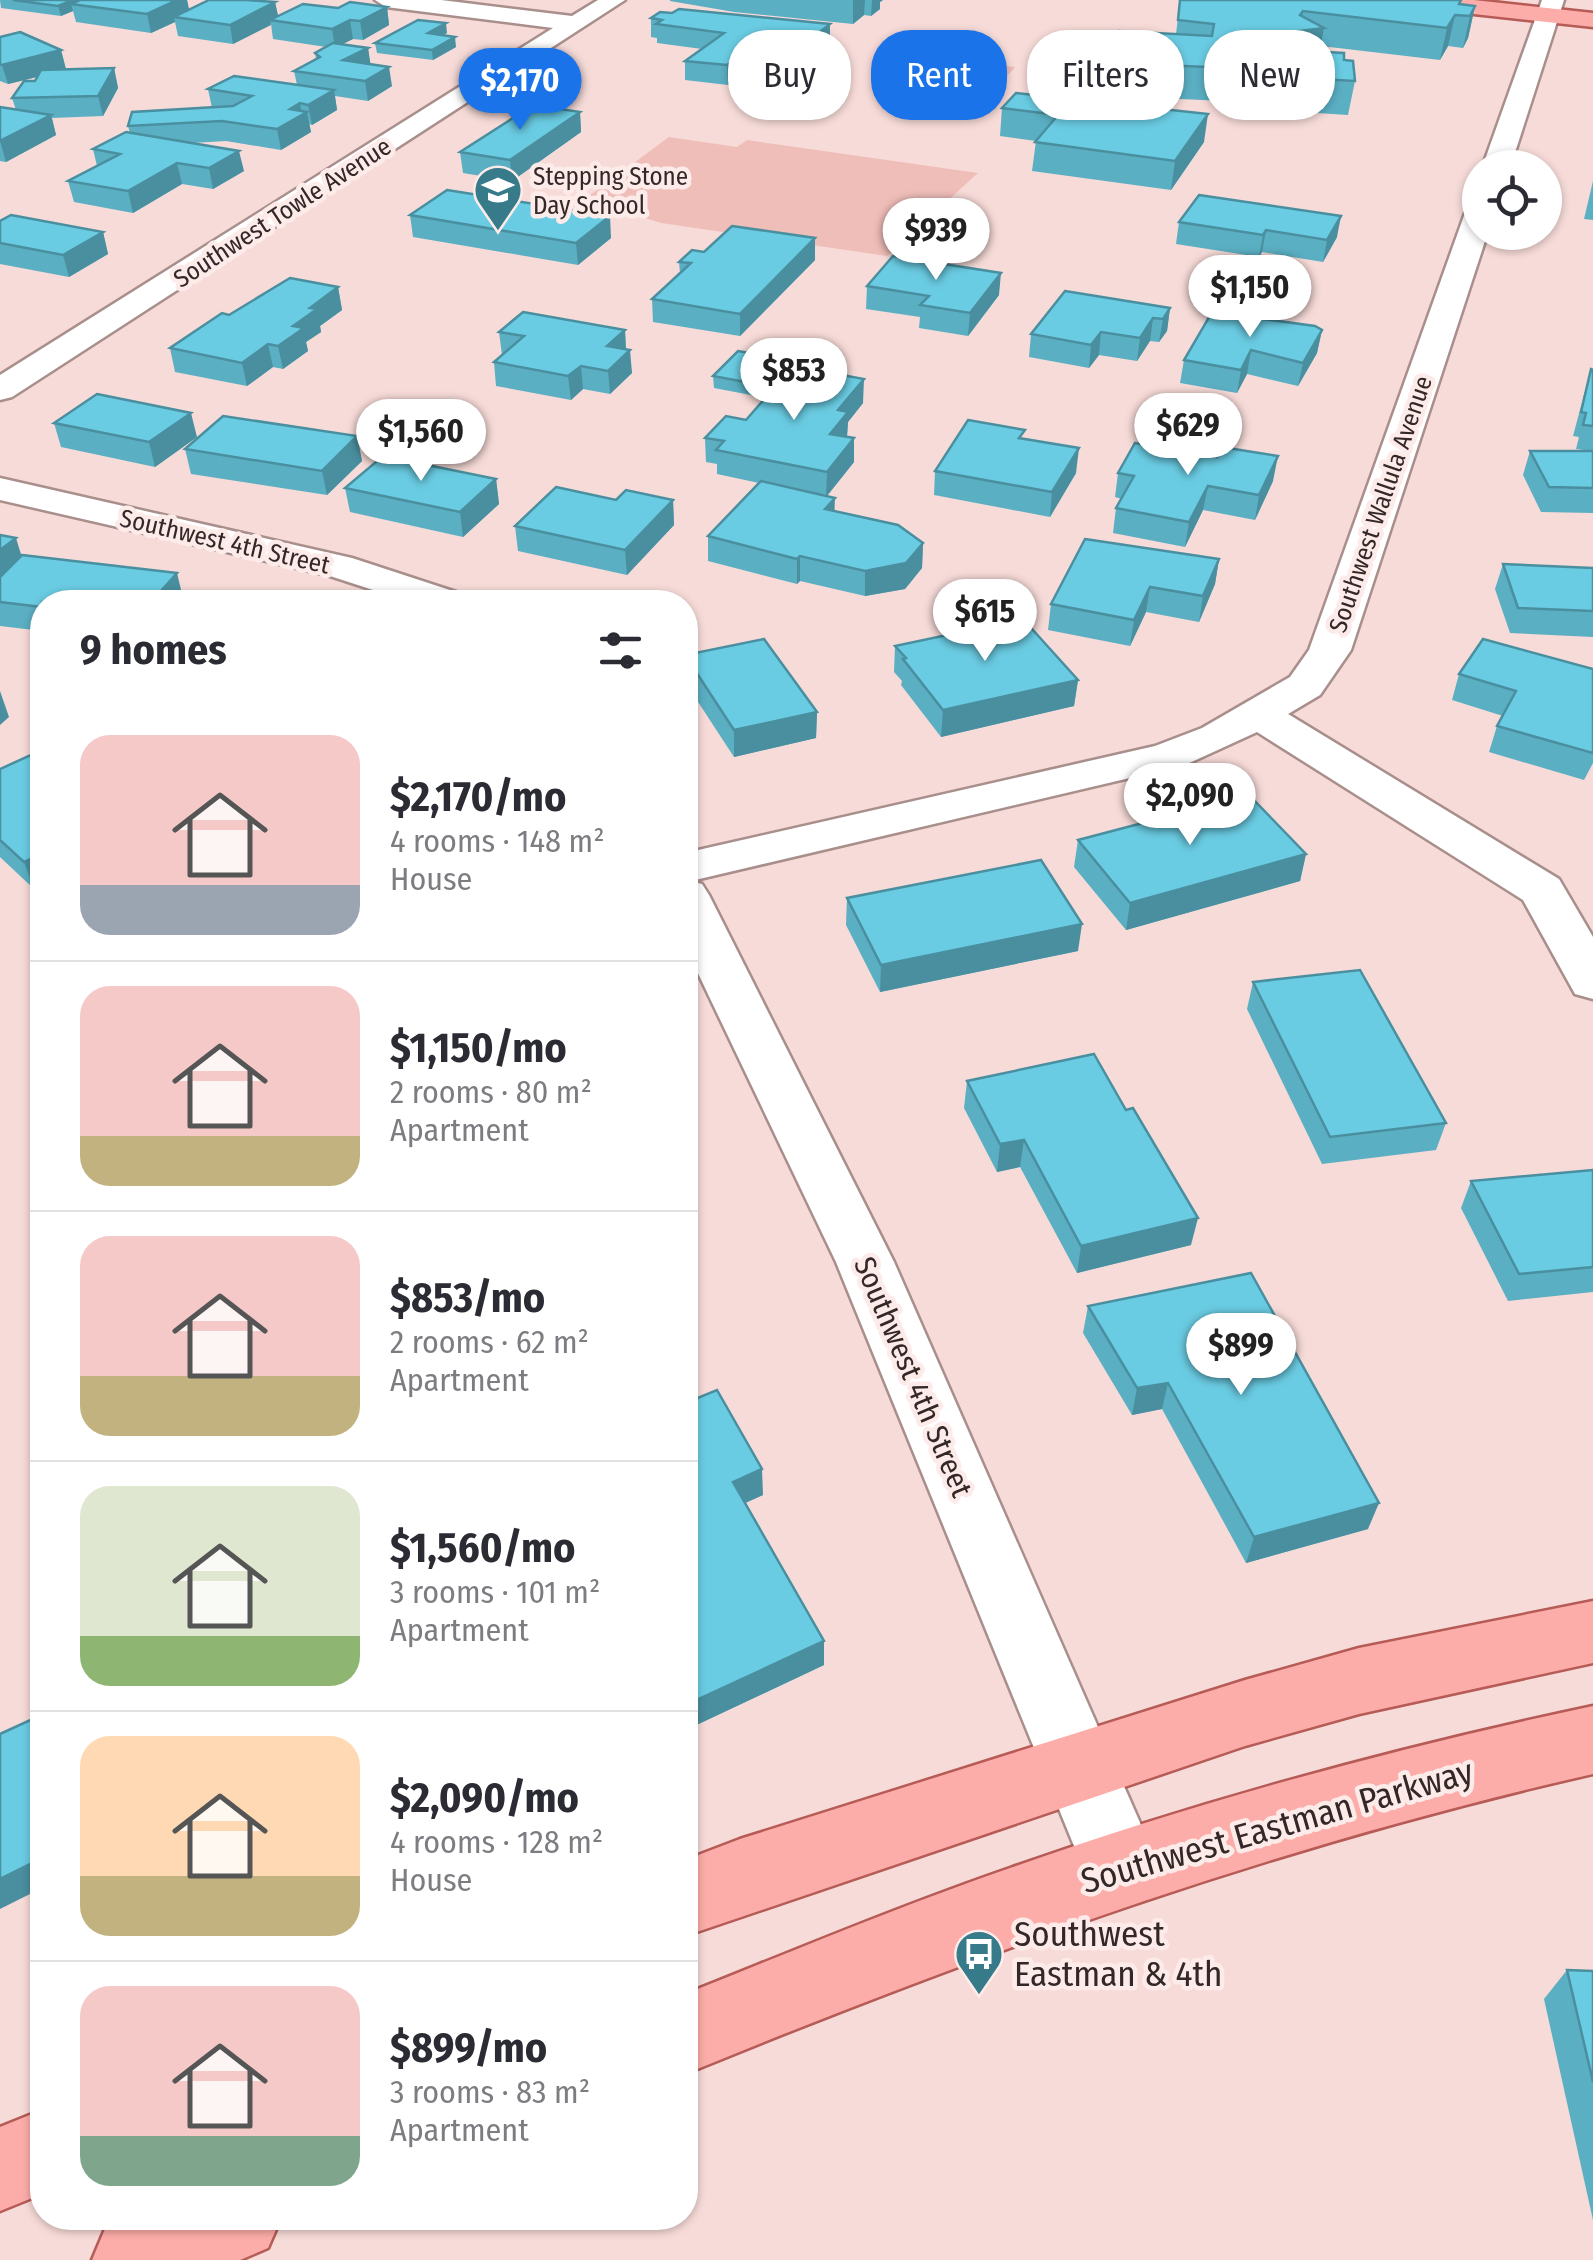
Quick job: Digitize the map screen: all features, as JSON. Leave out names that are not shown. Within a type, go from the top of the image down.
[{"type":"main road","points":[[1410,0],[1551,8],[1593,20]]},
{"type":"main road","points":[[698,1893],[1078,1766],[1359,1681],[1593,1632]]},
{"type":"main road","name":"Southwest Eastman Parkway","points":[[698,2029],[930,1935],[1121,1868],[1336,1804],[1593,1740]]},
{"type":"main road","points":[[0,2169],[30,2157]]},
{"type":"main road","points":[[136,2260],[209,2230]]},
{"type":"street","points":[[386,0],[577,24]]},
{"type":"street","name":"Southwest Towle Avenue","points":[[0,390],[614,0]]},
{"type":"street","points":[[1502,150],[1551,8]]},
{"type":"street","name":"Southwest Wallula Avenue","points":[[698,865],[1169,756],[1218,737],[1305,686],[1330,650],[1467,250]]},
{"type":"street","name":"Southwest 4th Street","points":[[0,489],[338,566],[411,590]]},
{"type":"street","points":[[1260,715],[1542,890],[1593,982]]},
{"type":"street","name":"Southwest 4th Street","points":[[698,921],[865,1262],[1121,1868]]},
{"type":"shaded area","points":[[669,137],[737,147],[747,140],[978,173],[887,256],[661,223],[585,199]]},
{"type":"building","points":[[13,0],[73,0],[58,6]]},
{"type":"building","points":[[80,0],[177,0],[147,14],[71,4]]},
{"type":"building","points":[[209,0],[275,2],[230,25],[174,17]]},
{"type":"building","points":[[1180,0],[1461,0],[1459,4],[1475,6],[1470,16],[1455,15],[1447,28],[1303,11],[1300,15],[1324,28],[1213,30],[1214,24],[1178,20]]},
{"type":"building","points":[[350,2],[387,7],[332,29],[270,20],[303,4],[338,8]]},
{"type":"building","points":[[679,9],[830,24],[822,30],[728,30],[727,65],[685,61],[724,33],[656,24],[662,20],[651,18],[660,12]]},
{"type":"building","points":[[418,20],[446,23],[428,33],[455,37],[432,50],[375,43]]},
{"type":"building","points":[[20,32],[61,50],[0,64],[0,37]]},
{"type":"building","points":[[1184,34],[1204,36],[1204,67],[1184,66]]},
{"type":"building","points":[[333,43],[368,48],[343,60],[389,67],[365,81],[294,71],[320,57],[315,53]]},
{"type":"building","points":[[1335,52],[1344,53],[1344,60],[1353,61],[1355,81],[1335,80]]},
{"type":"building","points":[[114,68],[98,96],[12,98],[24,81],[35,81],[41,70]]},
{"type":"building","points":[[234,76],[334,90],[308,105],[300,103],[290,109],[307,112],[277,129],[222,121],[128,126],[132,112],[233,106],[252,96],[208,89]]},
{"type":"building","points":[[1016,93],[1027,94],[1027,111],[1007,109]]},
{"type":"building","points":[[540,106],[580,112],[510,160],[460,152],[513,118],[520,119]]},
{"type":"building","points":[[0,107],[51,115],[0,141]]},
{"type":"building","points":[[1184,111],[1204,114],[1204,120],[1175,161],[1035,142],[1054,120],[1184,120]]},
{"type":"building","points":[[126,132],[239,151],[209,168],[177,163],[128,191],[68,181],[120,154],[93,149]]},
{"type":"building","points":[[447,190],[610,216],[576,243],[410,215]]},
{"type":"building","points":[[1199,195],[1341,216],[1327,240],[1179,222]]},
{"type":"building","points":[[11,215],[103,232],[63,255],[0,243],[0,221]]},
{"type":"building","points":[[732,226],[815,238],[740,314],[652,299],[691,263],[679,262],[692,250],[704,252]]},
{"type":"building","points":[[893,256],[1001,273],[970,313],[920,305],[929,296],[867,286]]},
{"type":"building","points":[[290,278],[338,287],[293,326],[304,328],[278,346],[268,344],[242,363],[170,348],[222,313],[229,315]]},
{"type":"building","points":[[1065,291],[1170,308],[1163,319],[1153,318],[1140,338],[1101,332],[1091,345],[1031,334]]},
{"type":"building","points":[[523,312],[625,330],[607,346],[630,350],[608,371],[581,366],[568,376],[494,362],[524,336],[499,332]]},
{"type":"building","points":[[1212,312],[1322,330],[1303,363],[1251,350],[1241,370],[1184,360]]},
{"type":"building","points":[[738,351],[802,362],[778,388],[713,376]]},
{"type":"building","points":[[804,368],[864,379],[838,410],[848,412],[830,434],[854,438],[827,472],[716,450],[724,441],[705,438],[726,416],[746,420],[774,388],[785,390]]},
{"type":"building","points":[[1591,369],[1593,426],[1583,425],[1586,413],[1581,412]]},
{"type":"building","points":[[97,394],[191,413],[149,442],[54,423]]},
{"type":"building","points":[[223,416],[357,436],[322,471],[185,449]]},
{"type":"building","points":[[968,420],[1025,430],[1019,438],[1079,448],[1052,492],[935,471]]},
{"type":"building","points":[[1135,443],[1217,457],[1221,447],[1278,456],[1259,495],[1208,486],[1189,522],[1116,508],[1134,476],[1118,473]]},
{"type":"building","points":[[1530,451],[1593,451],[1593,488],[1549,487]]},
{"type":"building","points":[[383,456],[496,479],[460,512],[345,488]]},
{"type":"building","points":[[761,481],[835,498],[825,509],[898,525],[923,543],[906,563],[865,571],[800,556],[797,559],[708,536]]},
{"type":"building","points":[[556,487],[616,500],[626,490],[673,500],[625,550],[515,526]]},
{"type":"building","points":[[0,535],[16,538],[0,550]]},
{"type":"building","points":[[1085,539],[1219,559],[1203,596],[1150,587],[1134,620],[1051,604]]},
{"type":"building","points":[[22,555],[177,573],[162,590],[30,590],[30,606],[0,602],[0,577]]},
{"type":"building","points":[[1503,564],[1593,568],[1593,611],[1518,608]]},
{"type":"building","points":[[1023,619],[1078,680],[943,710],[895,646]]},
{"type":"building","points":[[764,639],[817,712],[734,730],[698,675],[698,652]]},
{"type":"building","points":[[1483,639],[1593,669],[1593,753],[1497,726],[1516,691],[1459,674]]},
{"type":"building","points":[[30,755],[30,859],[24,862],[0,840],[0,769]]},
{"type":"building","points":[[1249,795],[1306,854],[1130,903],[1078,840]]},
{"type":"building","points":[[1041,860],[1082,924],[881,965],[847,898]]},
{"type":"building","points":[[1360,970],[1446,1123],[1330,1137],[1253,982]]},
{"type":"building","points":[[1094,1054],[1126,1110],[1133,1108],[1198,1218],[1081,1246],[1024,1140],[1000,1144],[967,1081]]},
{"type":"building","points":[[1593,1170],[1593,1267],[1519,1274],[1471,1181]]},
{"type":"building","points":[[1251,1273],[1379,1503],[1254,1537],[1168,1383],[1137,1388],[1088,1306]]},
{"type":"building","points":[[717,1390],[762,1469],[733,1482],[824,1641],[698,1699],[698,1398]]},
{"type":"building","points":[[30,1720],[30,1864],[0,1879],[0,1734]]},
{"type":"building","points":[[1567,1970],[1593,1971],[1593,2082]]},
{"type":"place","name":"Stepping Stone Day School","points":[[498,232]]},
{"type":"place","name":"Southwest Eastman & 4th","points":[[979,1996]]}]
